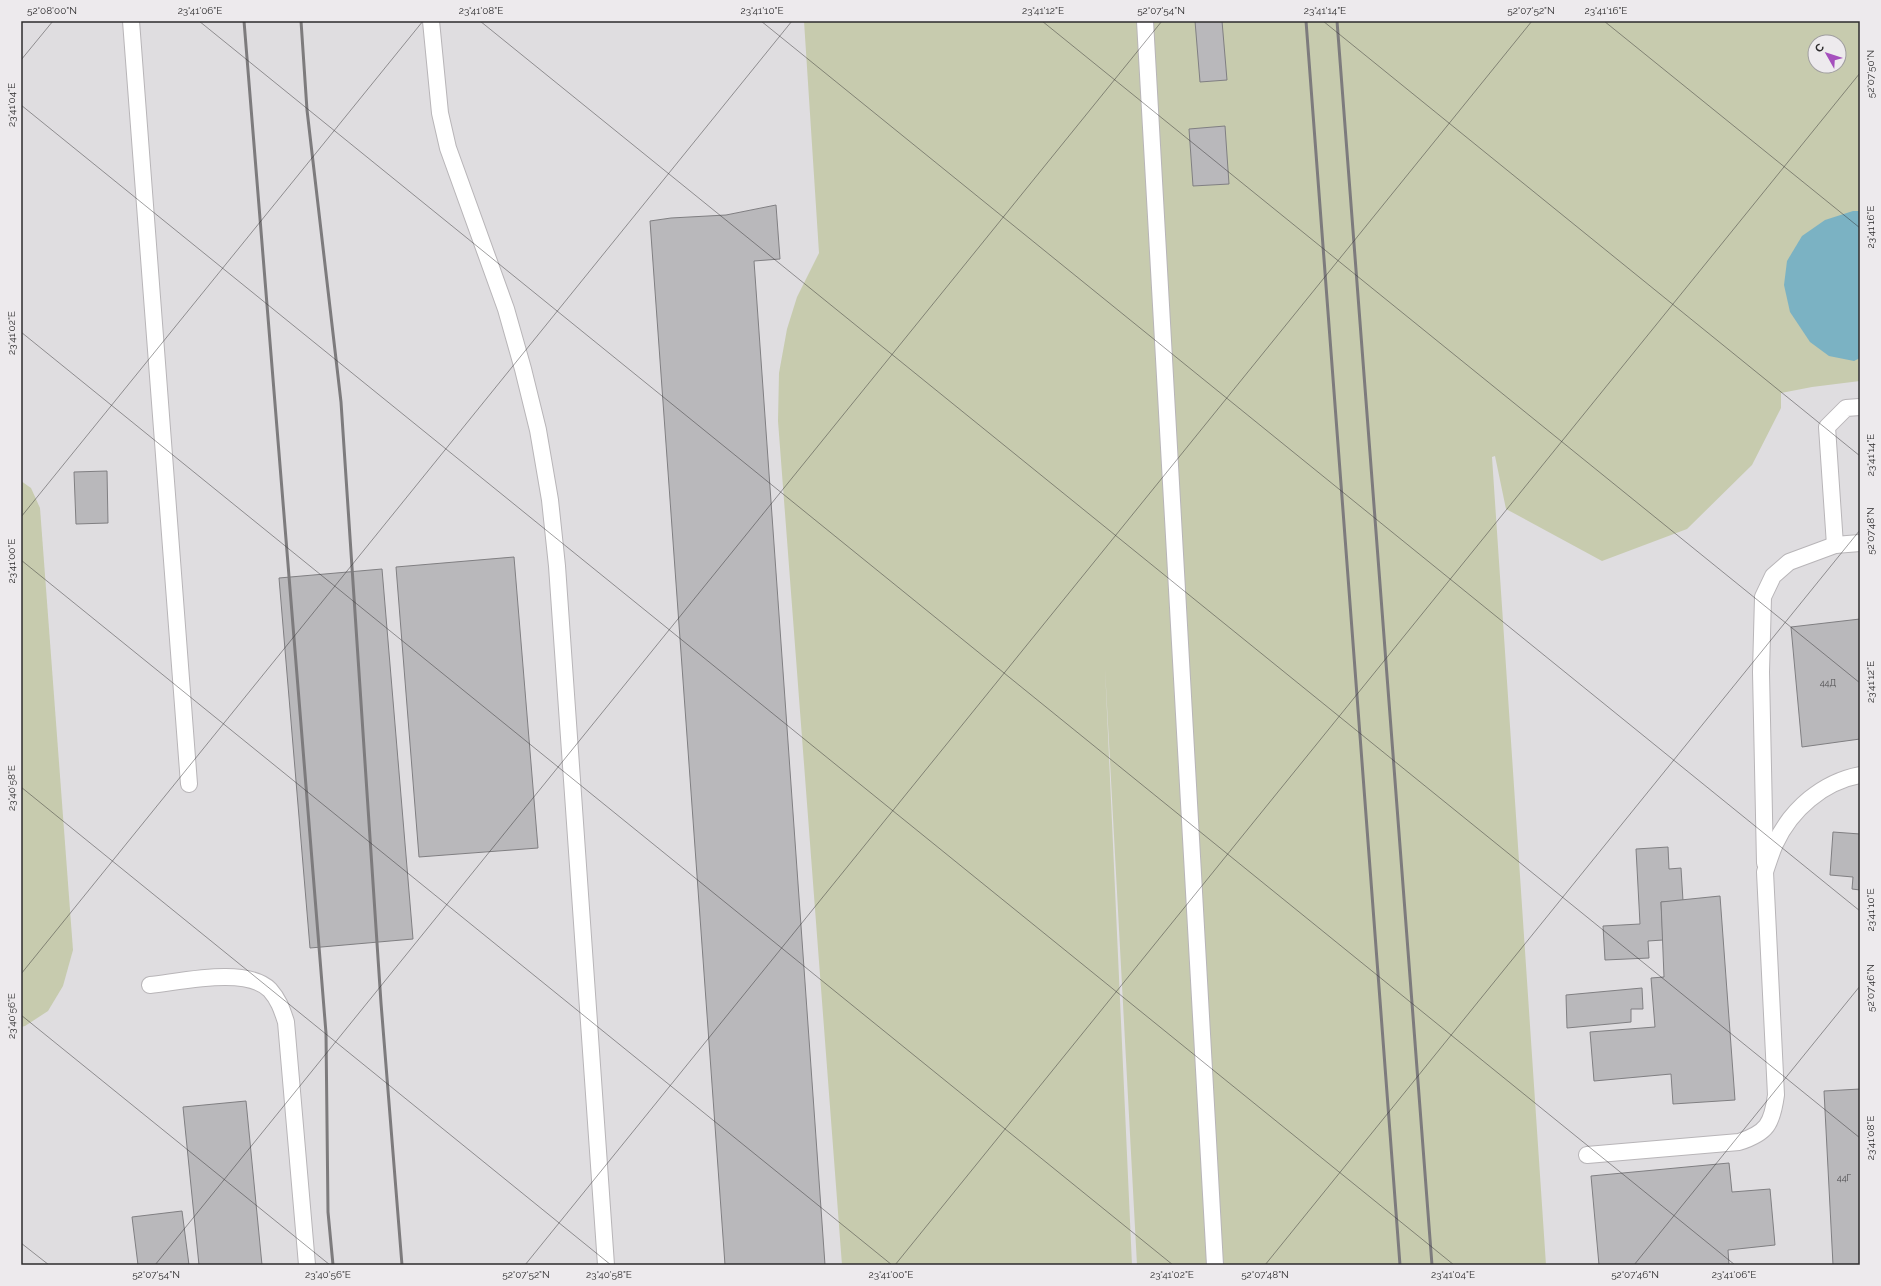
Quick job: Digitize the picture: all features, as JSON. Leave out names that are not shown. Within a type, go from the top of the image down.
[{"type":"lane","points":[[131,21],[189,784]]},
{"type":"lane","points":[[431,21],[440,105],[448,148],[508,317],[538,430],[550,500],[557,566],[606,1265]]},
{"type":"lane","points":[[1145,21],[1215,1265]]},
{"type":"lane","points":[[1835,545],[1827,426],[1846,408],[1860,407]]},
{"type":"lane","points":[[1587,1155],[1739,1142],[1754,1137],[1766,1127],[1773,1113],[1776,1095],[1765,872],[1761,672],[1763,596],[1773,576],[1789,562],[1835,545],[1860,543]]},
{"type":"lane","points":[[1765,872],[1775,843],[1794,814],[1819,791],[1848,777],[1860,775]]},
{"type":"lane","points":[[150,985],[230,976],[250,979],[269,988],[280,1003],[286,1022],[307,1265]]},
{"type":"green space","points":[[804,21],[1860,21],[1860,381],[1812,387],[1781,393],[1781,408],[1752,465],[1687,529],[1602,561],[1506,509],[1495,456],[1492,457],[1546,1265],[1137,1265],[1105,668],[1132,1265],[842,1265],[778,421],[779,373],[787,329],[797,297],[819,253]]},
{"type":"green space","points":[[21,481],[31,488],[40,508],[73,950],[63,986],[48,1011],[21,1027]]},
{"type":"water","points":[[1853,211],[1860,211],[1860,358],[1854,361],[1829,356],[1810,342],[1790,312],[1784,285],[1787,261],[1802,236],[1825,220]]},
{"type":"building","points":[[1195,21],[1222,21],[1227,80],[1200,82]]},
{"type":"building","points":[[1225,126],[1229,184],[1193,186],[1189,129]]},
{"type":"building","points":[[776,205],[780,259],[754,261],[825,1265],[725,1265],[650,221],[671,218],[726,215]]},
{"type":"building","points":[[107,471],[108,523],[76,524],[74,472]]},
{"type":"building","points":[[514,557],[538,848],[419,857],[396,567]]},
{"type":"building","points":[[382,569],[413,939],[310,948],[279,578]]},
{"type":"building","points":[[1860,619],[1860,739],[1802,747],[1791,627]]},
{"type":"building","points":[[1833,832],[1860,834],[1860,890],[1852,889],[1853,877],[1830,875]]},
{"type":"building","points":[[1668,847],[1669,869],[1681,868],[1683,901],[1661,902],[1663,940],[1648,941],[1649,958],[1605,960],[1603,926],[1640,924],[1636,849]]},
{"type":"building","points":[[1720,896],[1735,1100],[1673,1104],[1671,1074],[1594,1081],[1590,1032],[1655,1027],[1651,978],[1664,977],[1661,902]]},
{"type":"building","points":[[1642,988],[1643,1009],[1631,1009],[1631,1022],[1567,1028],[1566,995]]},
{"type":"building","points":[[1860,1089],[1860,1265],[1833,1265],[1824,1091]]},
{"type":"building","points":[[246,1101],[262,1265],[199,1265],[183,1107]]},
{"type":"building","points":[[1729,1163],[1732,1192],[1770,1189],[1775,1245],[1728,1250],[1729,1265],[1599,1265],[1591,1176]]},
{"type":"building","points":[[182,1211],[189,1265],[138,1265],[132,1217]]},
{"type":"railway","points":[[244,21],[326,1033],[328,1212],[333,1265]]},
{"type":"railway","points":[[301,21],[307,110],[341,402],[381,1003],[402,1265]]},
{"type":"railway","points":[[1306,21],[1400,1265]]},
{"type":"railway","points":[[1337,21],[1432,1265]]}]
